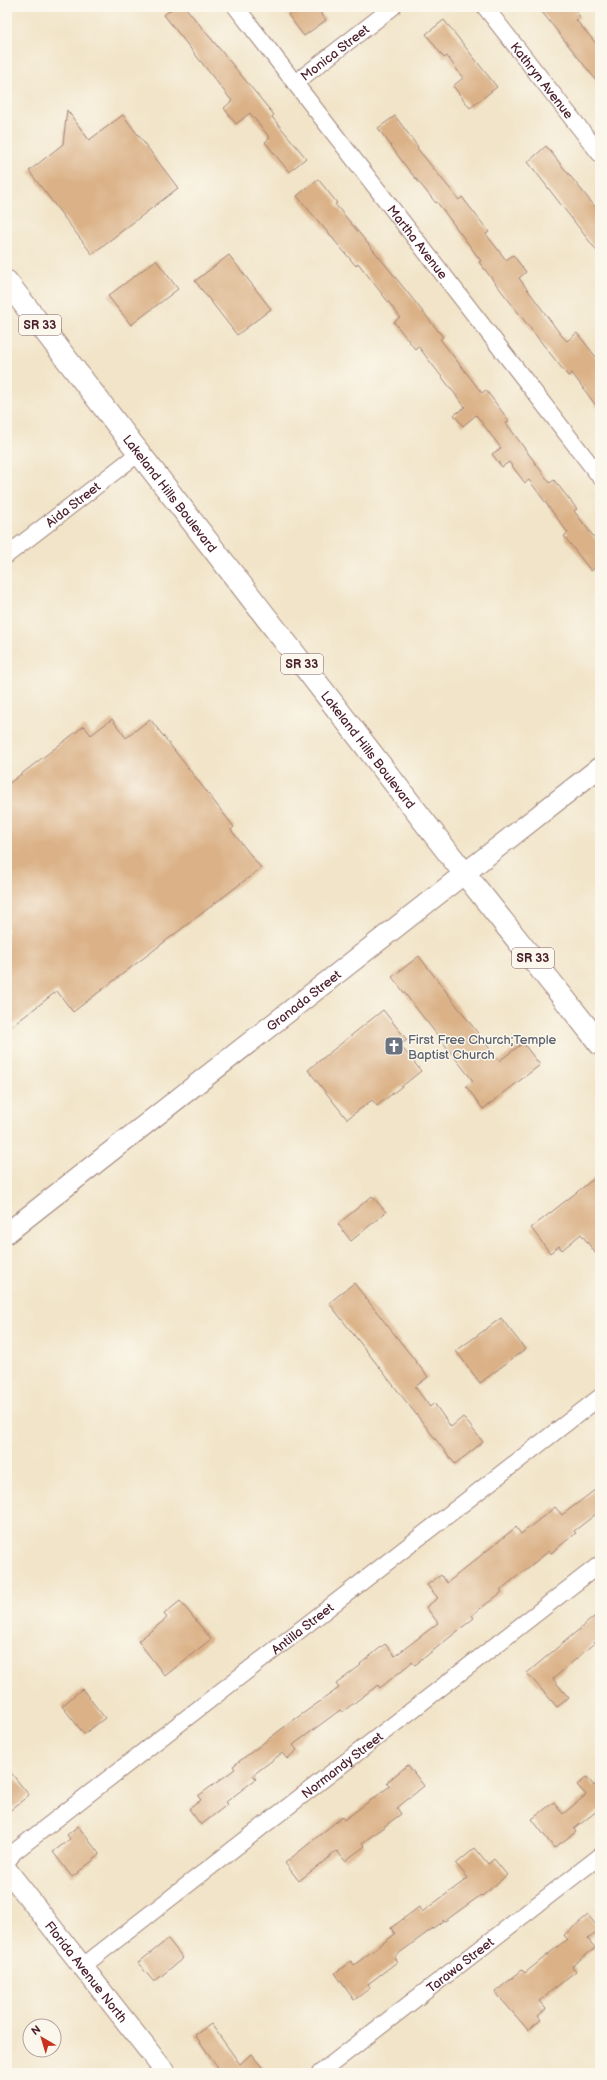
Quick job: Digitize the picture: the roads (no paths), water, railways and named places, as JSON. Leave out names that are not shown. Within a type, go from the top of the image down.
[{"type":"main road","name":"Lakeland Hills Boulevard","points":[[7,282],[465,874],[600,1044]]},
{"type":"street","name":"Martha Avenue","points":[[236,7],[600,477]]},
{"type":"street","name":"Monica Street","points":[[295,82],[393,7]]},
{"type":"street","name":"Kathryn Avenue","points":[[485,7],[600,154]]},
{"type":"street","name":"Aida Street","points":[[7,555],[139,453]]},
{"type":"street","name":"Granada Street","points":[[7,1233],[600,767]]},
{"type":"street","name":"Antilla Street","points":[[7,1862],[14,1852],[57,1818],[600,1397]]},
{"type":"street","name":"Normandy Street","points":[[83,1966],[600,1564]]},
{"type":"street","name":"Tarawa Street","points":[[320,2073],[600,1856]]},
{"type":"street","name":"Florida Avenue North","points":[[7,1870],[166,2073]]},
{"type":"place","name":"First Free Church;Temple Baptist Church","points":[[394,1046]]}]
